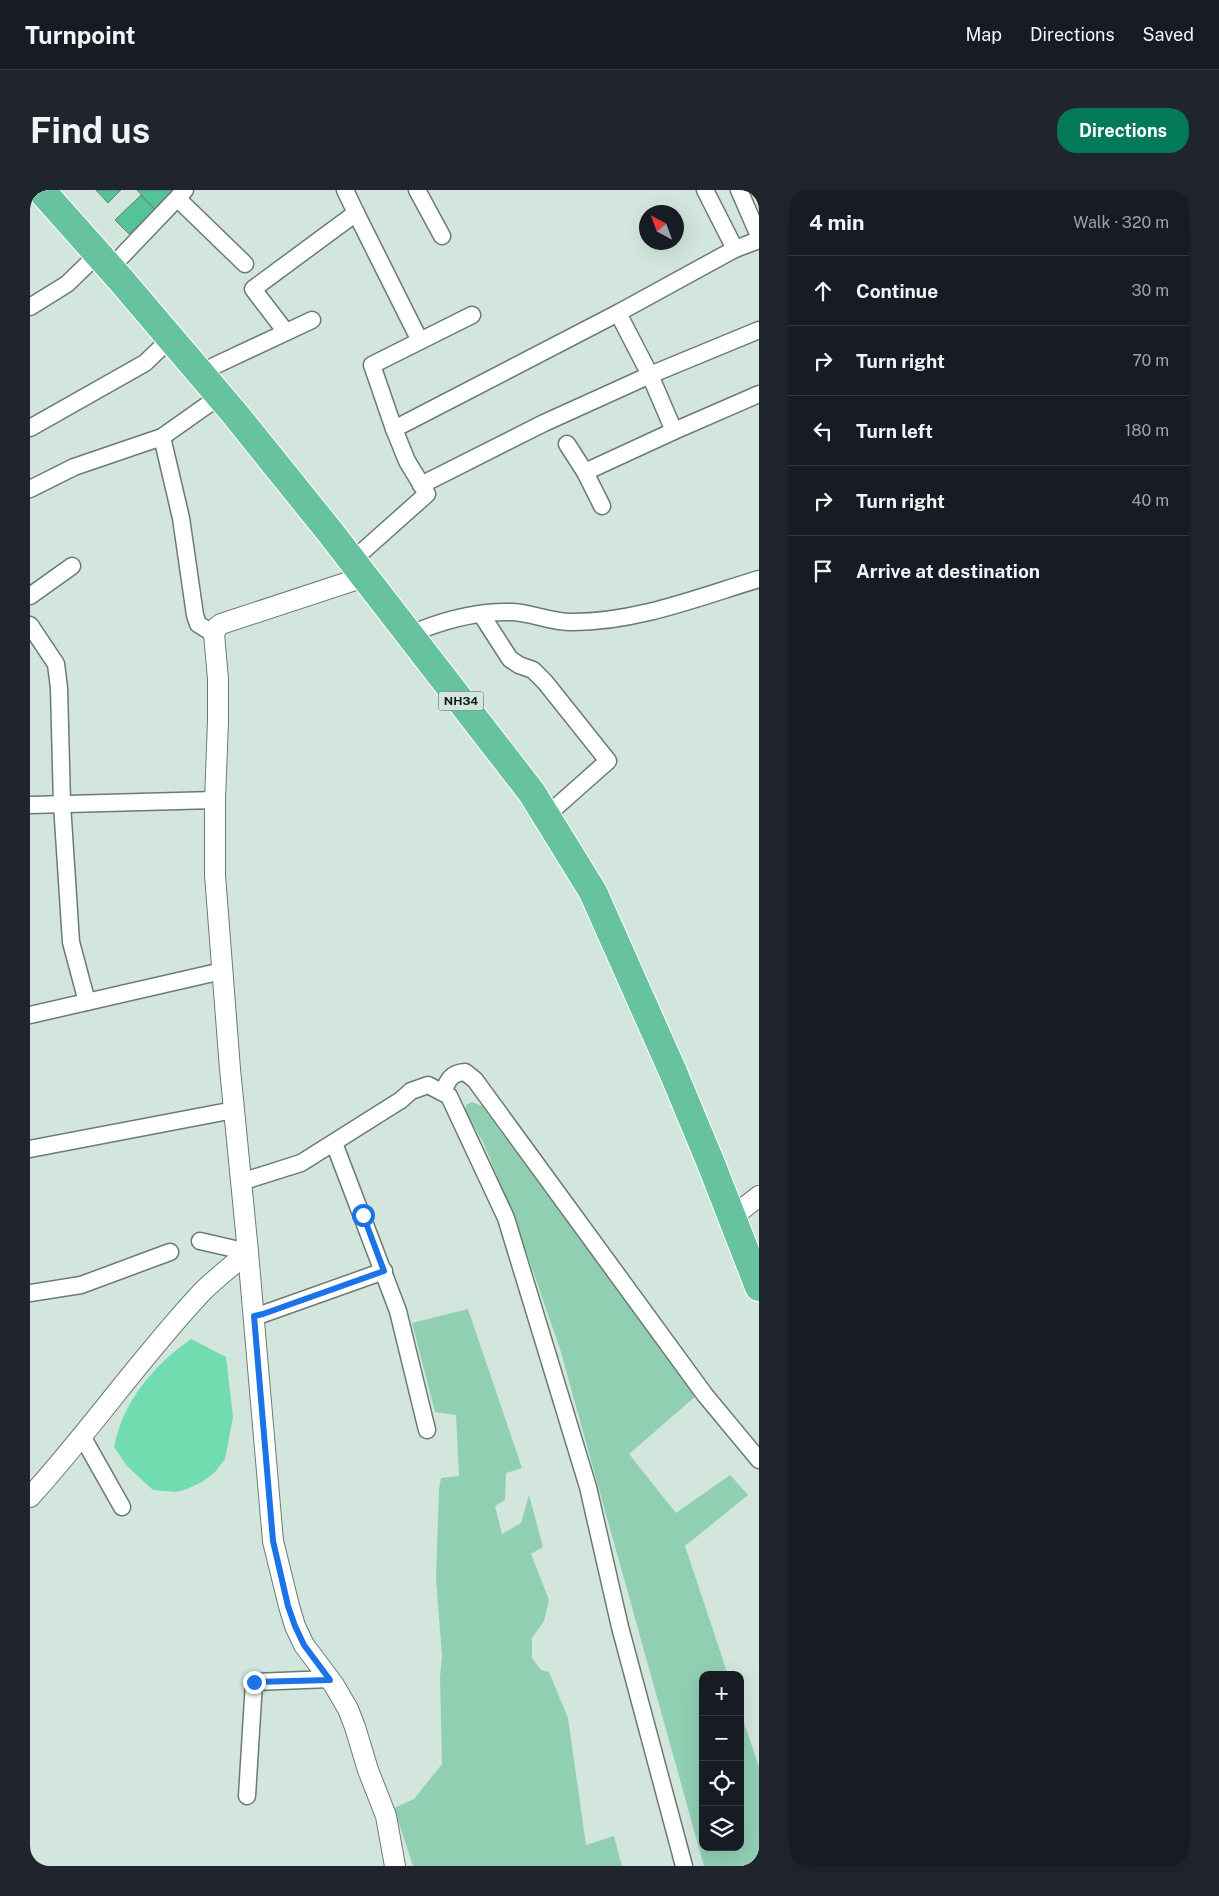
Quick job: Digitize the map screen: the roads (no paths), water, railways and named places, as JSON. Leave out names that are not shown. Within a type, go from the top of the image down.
[{"type":"highway","name":"NH34","points":[[41,190],[109,256],[214,366],[364,564],[521,778],[552,810]]},
{"type":"highway","name":"NH34","points":[[62,190],[171,338],[364,564],[423,629],[497,721],[552,810],[593,892],[674,1072],[712,1166],[745,1208],[759,1251]]},
{"type":"highway","name":"NH34","points":[[745,1208],[759,1287]]},
{"type":"street","points":[[345,190],[420,341]]},
{"type":"street","points":[[417,190],[442,236]]},
{"type":"street","points":[[705,190],[735,249]]},
{"type":"street","points":[[738,190],[759,236]]},
{"type":"street","points":[[30,307],[109,256],[182,194],[245,264]]},
{"type":"street","points":[[286,332],[253,289],[356,212]]},
{"type":"street","points":[[394,430],[618,313],[735,249],[759,240]]},
{"type":"street","points":[[618,313],[650,375],[674,431]]},
{"type":"street","points":[[395,1866],[386,1816],[368,1770],[356,1727],[348,1709],[330,1680],[304,1645],[295,1626],[288,1606],[273,1541],[215,875],[218,721],[214,634],[217,627],[221,624],[364,564],[427,494],[407,461],[372,366],[472,315]]},
{"type":"street","points":[[214,366],[312,320]]},
{"type":"street","points":[[421,485],[544,423],[650,375],[759,330]]},
{"type":"street","points":[[30,428],[145,363],[171,338]]},
{"type":"street","points":[[585,472],[759,394]]},
{"type":"street","points":[[30,490],[74,467],[162,437],[220,396]]},
{"type":"street","points":[[162,437],[181,518],[198,624],[204,630],[214,634]]},
{"type":"street","points":[[567,444],[585,472],[602,506]]},
{"type":"street","points":[[30,596],[72,566]]},
{"type":"street","points":[[423,629],[448,620],[481,614],[513,612],[571,623],[606,620],[637,615],[759,579]]},
{"type":"street","points":[[481,614],[510,660],[533,670],[545,682],[608,761],[552,810]]},
{"type":"street","points":[[30,624],[56,664],[59,688],[62,804],[71,942],[87,1002]]},
{"type":"street","points":[[30,806],[215,800]]},
{"type":"street","points":[[30,1015],[222,971]]},
{"type":"street","points":[[443,1092],[448,1080],[456,1072],[465,1072],[475,1080],[705,1395],[759,1460]]},
{"type":"street","points":[[241,1182],[301,1163],[401,1100],[411,1091],[428,1085],[449,1096],[506,1218],[588,1486],[620,1627],[684,1866]]},
{"type":"street","points":[[30,1149],[234,1110]]},
{"type":"street","points":[[334,1142],[398,1311],[427,1430]]},
{"type":"street","points":[[200,1241],[248,1252]]},
{"type":"street","points":[[30,1293],[81,1285],[170,1252]]},
{"type":"street","points":[[30,1497],[203,1291],[248,1252]]},
{"type":"street","points":[[254,1316],[384,1271]]},
{"type":"street","points":[[82,1436],[122,1507]]},
{"type":"street","points":[[247,1796],[254,1682],[330,1680]]}]
